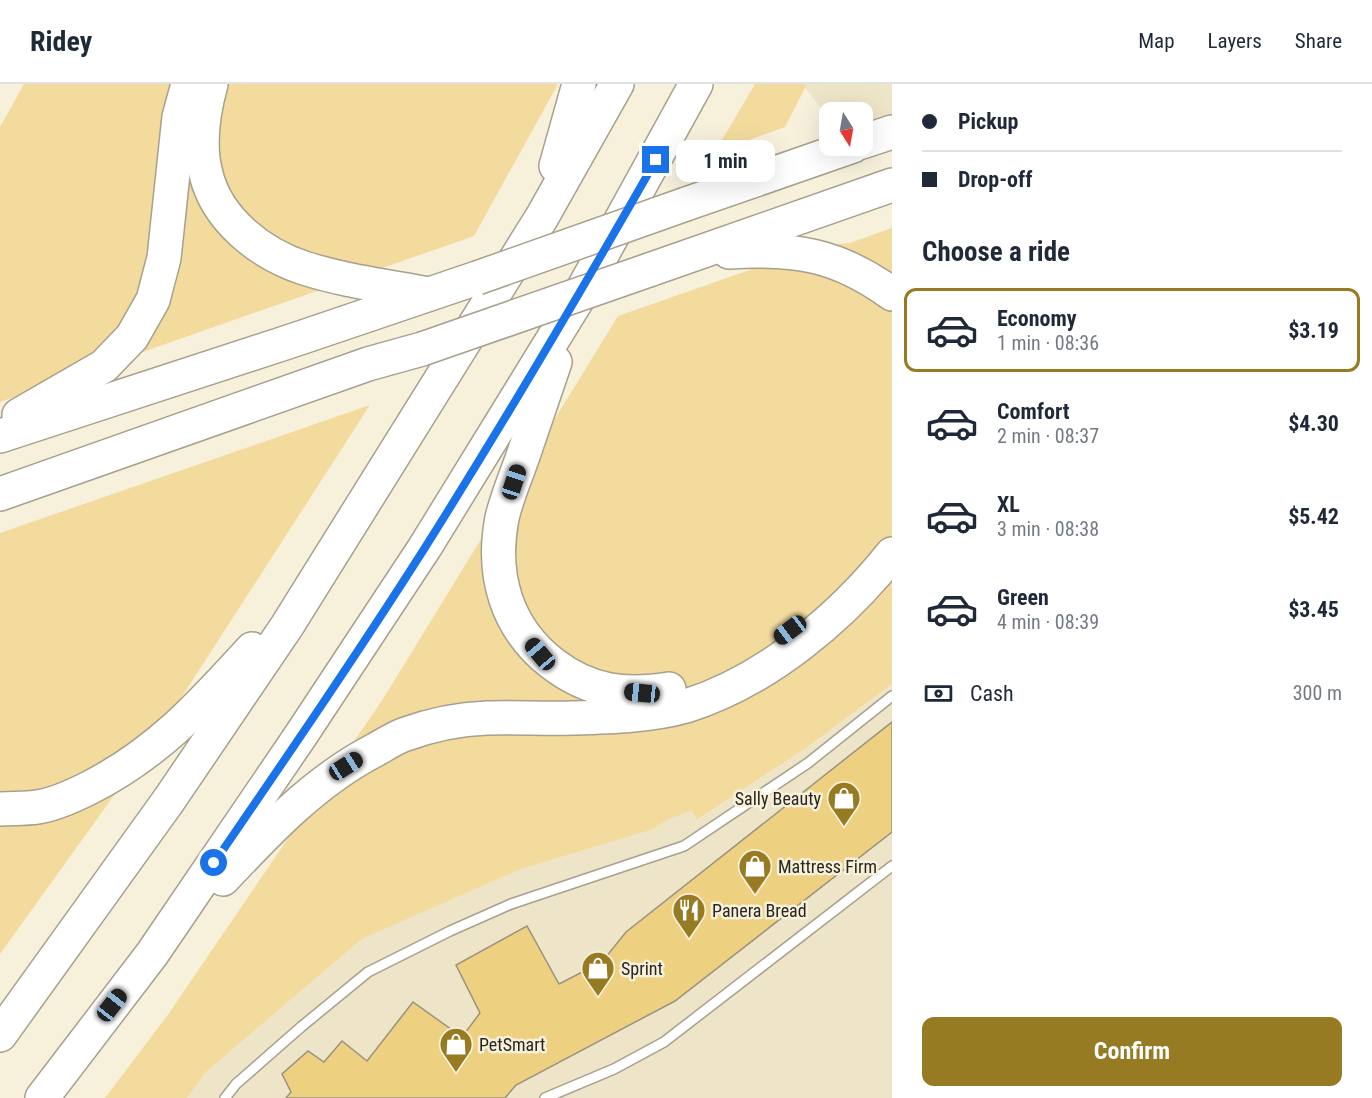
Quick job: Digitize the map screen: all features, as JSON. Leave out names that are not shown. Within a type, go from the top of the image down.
[{"type":"highway","points":[[0,426],[104,366],[132,337],[153,300],[164,258],[179,117],[188,84]]},
{"type":"highway","points":[[211,84],[205,105],[202,141],[206,175],[221,207],[243,234],[271,254],[302,267],[335,276],[430,294]]},
{"type":"highway","points":[[542,217],[579,84]]},
{"type":"highway","points":[[0,1035],[170,800],[320,574],[542,217],[617,84]]},
{"type":"highway","points":[[42,1098],[152,954],[302,735],[419,557],[577,300],[696,84]]},
{"type":"highway","points":[[873,138],[892,132]]},
{"type":"highway","points":[[0,436],[430,294],[824,156]]},
{"type":"highway","points":[[0,494],[368,364],[422,349],[892,185]]},
{"type":"highway","points":[[661,266],[720,252],[762,250],[802,254],[840,263],[874,281],[892,294]]},
{"type":"highway","points":[[577,300],[503,516],[498,554],[502,591],[517,626],[540,654],[569,676],[604,689],[642,693],[682,687],[723,672],[764,650],[804,620],[841,587],[873,553],[892,527]]},
{"type":"highway","points":[[0,511],[60,473]]},
{"type":"highway","points":[[152,954],[271,828],[328,778],[363,756],[401,736],[442,723],[485,718],[571,718],[649,713],[685,706],[718,694],[776,660],[830,620],[856,596],[892,554]]},
{"type":"highway","points":[[0,809],[38,807],[76,794],[113,776],[149,752],[183,723],[320,574]]},
{"type":"lane","points":[[225,1098],[236,1083],[368,972],[450,931],[511,904],[684,846],[808,763],[892,696]]},
{"type":"lane","points":[[545,1098],[614,1069],[664,1042],[892,866]]},
{"type":"shaded area","points":[[24,84],[558,84],[474,236],[0,402],[0,127]]},
{"type":"shaded area","points":[[755,84],[807,84],[785,127],[715,152]]},
{"type":"shaded area","points":[[802,84],[892,84],[892,132],[873,139],[873,102],[819,102],[819,105]]},
{"type":"shaded area","points":[[892,228],[892,684],[806,748],[697,820],[692,811],[669,819],[651,830],[521,869],[362,939],[207,1071],[187,1098],[105,1098],[167,1016],[383,699],[618,316],[790,256],[827,245],[850,243]]},
{"type":"shaded area","points":[[370,405],[156,737],[0,954],[0,533]]},
{"type":"shaded area","points":[[892,684],[892,1098],[187,1098],[207,1071],[362,939],[521,869],[651,830],[669,819],[693,811],[698,820],[806,748]]},
{"type":"building","points":[[892,722],[892,832],[675,1001],[516,1085],[505,1098],[286,1098],[291,1092],[282,1074],[308,1051],[324,1062],[342,1041],[367,1061],[413,1002],[462,1037],[480,1013],[456,965],[527,926],[559,984],[602,962],[626,932]]},
{"type":"place","name":"Sally Beauty","points":[[844,827]]},
{"type":"place","name":"Mattress Firm","points":[[755,895]]},
{"type":"place","name":"Panera Bread","points":[[689,939]]},
{"type":"place","name":"Sprint","points":[[598,997]]},
{"type":"place","name":"PetSmart","points":[[456,1073]]},
{"type":"route","points":[[214,863],[435,531],[577,300],[656,160]]}]
